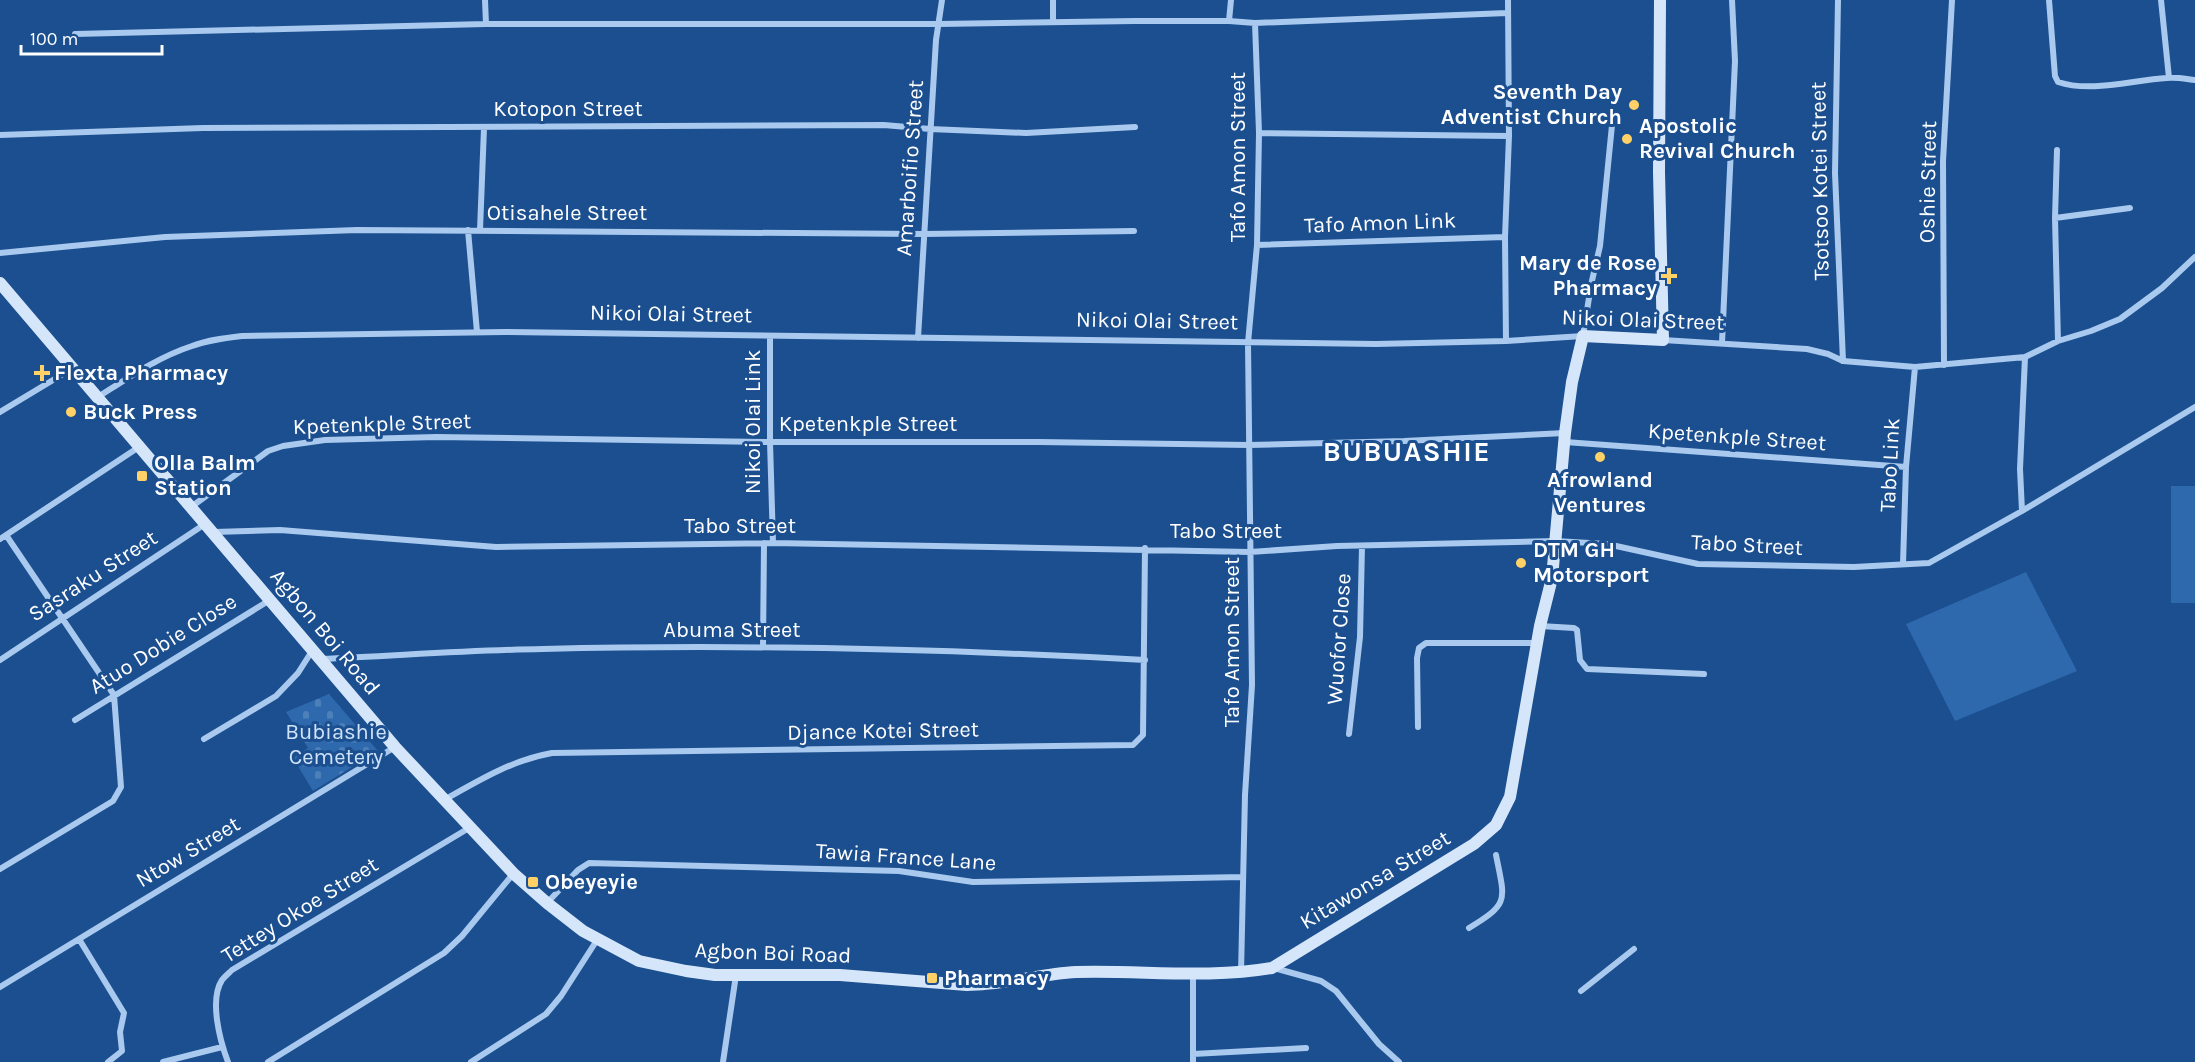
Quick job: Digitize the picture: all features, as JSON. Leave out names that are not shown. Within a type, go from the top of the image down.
[{"type":"street","points":[[485,0],[486,24]]},
{"type":"street","name":"Amarboifio Street","points":[[918,338],[930,129],[942,0]]},
{"type":"street","points":[[1053,0],[1053,21]]},
{"type":"street","points":[[1229,21],[1231,0]]},
{"type":"street","points":[[1506,341],[1508,0]]},
{"type":"street","points":[[1660,0],[1659,172],[1663,340]]},
{"type":"street","points":[[1722,344],[1735,61],[1732,0]]},
{"type":"street","name":"Tsotsoo Kotei Street","points":[[1838,0],[1835,173],[1843,361]]},
{"type":"street","name":"Oshie Street","points":[[1944,365],[1943,161],[1952,0]]},
{"type":"street","points":[[2049,0],[2055,76],[2058,82],[2090,86],[2169,78],[2195,80]]},
{"type":"street","points":[[2161,0],[2169,78]]},
{"type":"street","points":[[75,34],[486,24],[939,24],[1053,21],[1255,23],[1507,13]]},
{"type":"street","name":"Tafo Amon Street","points":[[1240,973],[1245,795],[1252,685],[1248,343],[1257,245],[1259,133],[1255,23]]},
{"type":"street","points":[[1418,728],[1417,658],[1419,648],[1426,643],[1537,643],[1552,578],[1572,382],[1600,246],[1613,115]]},
{"type":"street","name":"Kotopon Street","points":[[0,135],[203,128],[884,124],[930,129],[1026,132],[1135,127]]},
{"type":"street","points":[[480,230],[484,128]]},
{"type":"street","points":[[1259,133],[1509,136]]},
{"type":"street","points":[[2057,150],[2055,218],[2058,341]]},
{"type":"street","points":[[2055,218],[2130,208]]},
{"type":"street","name":"Otisahele Street","points":[[0,253],[208,235],[357,230],[923,234],[1134,231]]},
{"type":"street","points":[[468,230],[477,332]]},
{"type":"street","name":"Tafo Amon Link","points":[[1257,245],[1505,237]]},
{"type":"street","name":"Nikoi Olai Street","points":[[98,397],[152,363],[172,353],[209,341],[242,336],[477,332],[1376,344],[1506,341],[1583,336],[1807,349],[1828,354],[1843,361],[1915,368],[2025,357],[2058,341],[2091,331],[2120,319],[2163,288],[2195,257]]},
{"type":"street","name":"Agbon Boi Road","points":[[0,283],[395,747],[514,874],[547,903],[597,940],[639,961],[655,966],[715,975],[822,974],[992,985],[1043,975],[1075,972],[1240,973],[1272,968]]},
{"type":"street","name":"Nikoi Olai Link","points":[[770,336],[773,543]]},
{"type":"street","points":[[2022,511],[2021,460],[2025,357]]},
{"type":"street","points":[[0,412],[73,368]]},
{"type":"street","name":"Tabo Link","points":[[1904,564],[1906,467],[1915,368]]},
{"type":"street","name":"Tabo Street","points":[[206,525],[496,547],[773,543],[1145,548],[1251,552],[1362,546],[1555,541],[1607,544],[1698,564],[1854,567],[1929,563],[2022,511],[2195,407]]},
{"type":"street","name":"Kpetenkple Street","points":[[191,507],[268,451],[283,446],[311,441],[436,437],[1250,445],[1565,437],[1906,467]]},
{"type":"street","points":[[0,868],[113,801],[121,787],[114,695],[63,618],[3,537],[140,447]]},
{"type":"street","name":"Sasraku Street","points":[[0,660],[206,525]]},
{"type":"street","points":[[763,647],[765,543]]},
{"type":"street","name":"Wuofor Close","points":[[1349,734],[1360,637],[1362,546]]},
{"type":"street","name":"Djance Kotei Street","points":[[444,800],[500,769],[529,757],[552,753],[1128,746],[1138,742],[1143,735],[1145,548]]},
{"type":"street","name":"Atuo Dobie Close","points":[[75,720],[270,600]]},
{"type":"street","points":[[1540,626],[1577,630],[1580,660],[1587,669],[1704,674]]},
{"type":"street","name":"Kitawonsa Street","points":[[1272,968],[1474,844],[1496,825],[1510,797],[1537,643]]},
{"type":"street","name":"Abuma Street","points":[[315,655],[542,649],[763,647],[979,651],[1145,660]]},
{"type":"street","points":[[204,739],[276,696],[315,655]]},
{"type":"street","name":"Ntow Street","points":[[0,987],[395,747]]},
{"type":"street","name":"Tettey Okoe Street","points":[[228,1062],[222,1047],[217,993],[222,980],[232,969],[469,828]]},
{"type":"street","points":[[1469,928],[1500,906],[1502,890],[1496,855]]},
{"type":"street","name":"Tawia France Lane","points":[[547,903],[578,870],[590,863],[899,870],[973,882],[1243,877]]},
{"type":"street","points":[[268,1062],[444,953],[462,936],[514,874]]},
{"type":"street","points":[[80,939],[124,1013],[120,1032],[122,1051],[108,1062]]},
{"type":"street","points":[[471,1062],[546,1014],[561,996],[597,940]]},
{"type":"street","points":[[1581,991],[1634,949]]},
{"type":"street","points":[[1272,968],[1321,981],[1336,991],[1379,1044],[1399,1062]]},
{"type":"street","points":[[1193,973],[1193,1062]]},
{"type":"street","points":[[723,1062],[736,975]]},
{"type":"street","points":[[163,1062],[222,1047]]},
{"type":"street","points":[[1193,1054],[1306,1048]]},
{"type":"green space","points":[[2171,486],[2195,486],[2195,603],[2171,603]]},
{"type":"green space","points":[[2026,572],[2077,671],[1955,721],[1906,624]]},
{"type":"green space","name":"Bubiashie Cemetery","points":[[329,694],[378,751],[313,791],[293,758],[308,748],[286,712]]},
{"type":"place","name":"Seventh Day Adventist Church","points":[[1634,105]]},
{"type":"place","name":"Apostolic Revival Church","points":[[1627,139]]},
{"type":"place","name":"Mary de Rose Pharmacy","points":[[1669,276]]},
{"type":"place","name":"Flexta Pharmacy","points":[[42,373]]},
{"type":"place","name":"Buck Press","points":[[71,412]]},
{"type":"place","name":"Afrowland Ventures","points":[[1600,457]]},
{"type":"place","name":"Olla Balm Station","points":[[142,476]]},
{"type":"place","name":"DTM GH Motorsport","points":[[1521,563]]},
{"type":"place","name":"Obeyeyie","points":[[533,882]]},
{"type":"place","name":"Pharmacy","points":[[932,978]]},
{"type":"district","name":"BUBUASHIE","points":[[1407,451]]}]
